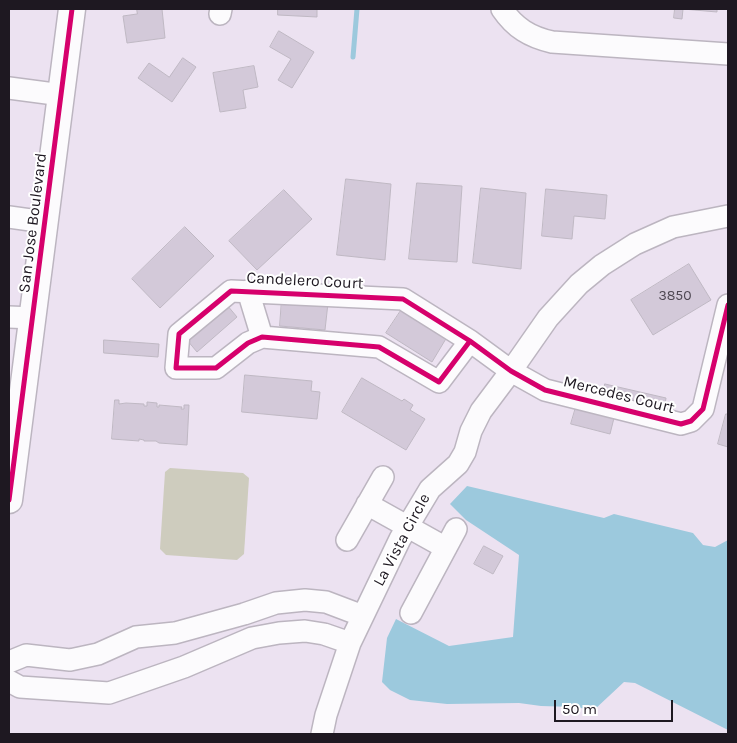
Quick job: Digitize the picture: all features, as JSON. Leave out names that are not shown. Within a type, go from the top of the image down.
[{"type":"main road","name":"San Jose Boulevard","points":[[9,500],[21,318],[45,222],[72,9]]},
{"type":"street","points":[[505,13],[518,29],[534,38],[552,42],[728,54]]},
{"type":"street","points":[[9,88],[62,94]]},
{"type":"street","name":"La Vista Circle","points":[[322,734],[326,715],[350,643],[400,539],[430,489],[458,464],[470,432],[481,412],[539,330],[578,284],[635,244],[673,228],[728,216]]},
{"type":"street","points":[[9,217],[45,222]]},
{"type":"street","name":"Candelero Court","points":[[262,337],[248,343],[216,368],[176,368],[179,334],[231,291],[248,291],[403,299],[470,341],[511,371]]},
{"type":"street","points":[[248,291],[262,337],[380,347],[440,382],[470,341]]},
{"type":"street","name":"Mercedes Court","points":[[511,371],[545,390],[681,424],[691,422],[703,409],[728,305]]},
{"type":"street","points":[[347,540],[382,477]]},
{"type":"street","points":[[367,504],[446,548]]},
{"type":"street","points":[[411,613],[456,529]]},
{"type":"street","points":[[9,662],[26,655],[70,660],[98,654],[136,637],[167,634],[244,614],[276,603],[305,600],[326,602],[363,616]]},
{"type":"street","points":[[244,614],[252,638]]},
{"type":"street","points":[[9,681],[20,687],[109,692],[180,668],[252,638],[279,632],[305,631],[324,634],[350,643]]},
{"type":"street","points":[[167,634],[180,668]]},
{"type":"shaded area","points":[[170,468],[243,473],[249,478],[244,554],[237,560],[166,555],[160,549],[165,472]]},
{"type":"water","points":[[467,486],[604,518],[614,514],[693,533],[703,545],[715,547],[728,540],[728,730],[635,683],[624,682],[594,710],[519,703],[447,704],[410,700],[390,690],[382,682],[387,638],[396,619],[449,646],[513,637],[519,555],[466,520],[450,504]]},
{"type":"building","points":[[137,9],[162,9],[165,38],[127,43],[123,16],[137,14]]},
{"type":"building","points":[[278,9],[317,9],[317,17],[278,15]]},
{"type":"building","points":[[675,9],[683,9],[682,19],[674,18]]},
{"type":"building","points":[[683,9],[717,9],[717,12]]},
{"type":"building","points":[[279,31],[314,52],[292,88],[278,80],[291,59],[270,47]]},
{"type":"building","points":[[183,58],[196,67],[172,102],[138,78],[149,63],[169,77]]},
{"type":"building","points":[[254,66],[258,87],[243,90],[246,108],[220,112],[213,73]]},
{"type":"building","points":[[346,179],[391,184],[385,260],[337,255]]},
{"type":"building","points":[[417,183],[462,186],[457,262],[409,259]]},
{"type":"building","points":[[481,188],[526,193],[521,269],[473,263]]},
{"type":"building","points":[[546,189],[607,195],[605,219],[574,216],[572,239],[542,236]]},
{"type":"building","points":[[284,190],[312,219],[257,270],[229,241]]},
{"type":"building","points":[[185,227],[214,256],[160,308],[132,279]]},
{"type":"building","points":[[689,264],[711,300],[653,335],[631,300]]},
{"type":"building","points":[[282,298],[328,303],[325,330],[280,326]]},
{"type":"building","points":[[227,305],[237,317],[197,352],[187,340]]},
{"type":"building","points":[[402,309],[447,337],[432,362],[386,333]]},
{"type":"building","points":[[104,340],[159,344],[158,357],[104,353]]},
{"type":"building","points":[[245,375],[312,381],[311,391],[320,392],[317,419],[242,412]]},
{"type":"building","points":[[362,378],[402,401],[404,399],[413,405],[410,410],[425,419],[406,450],[342,412]]},
{"type":"building","points":[[605,384],[666,398],[664,411],[603,396]]},
{"type":"building","points":[[115,400],[119,400],[119,404],[144,404],[144,406],[147,406],[147,402],[157,403],[157,407],[159,405],[182,407],[181,409],[184,409],[184,405],[189,405],[187,445],[139,439],[139,441],[112,439]]},
{"type":"building","points":[[576,407],[614,418],[610,434],[571,424]]},
{"type":"building","points":[[726,414],[728,414],[728,447],[718,444]]},
{"type":"building","points":[[484,546],[503,556],[493,574],[474,564]]},
{"type":"waterway","points":[[353,57],[357,9]]},
{"type":"cycle path","points":[[9,500],[72,9]]},
{"type":"cycle path","points":[[470,341],[439,382],[379,347],[262,337],[248,343],[216,368],[176,368],[179,334],[231,291],[403,299],[470,341],[511,371],[545,390],[681,424],[691,421],[703,409],[728,305]]}]
